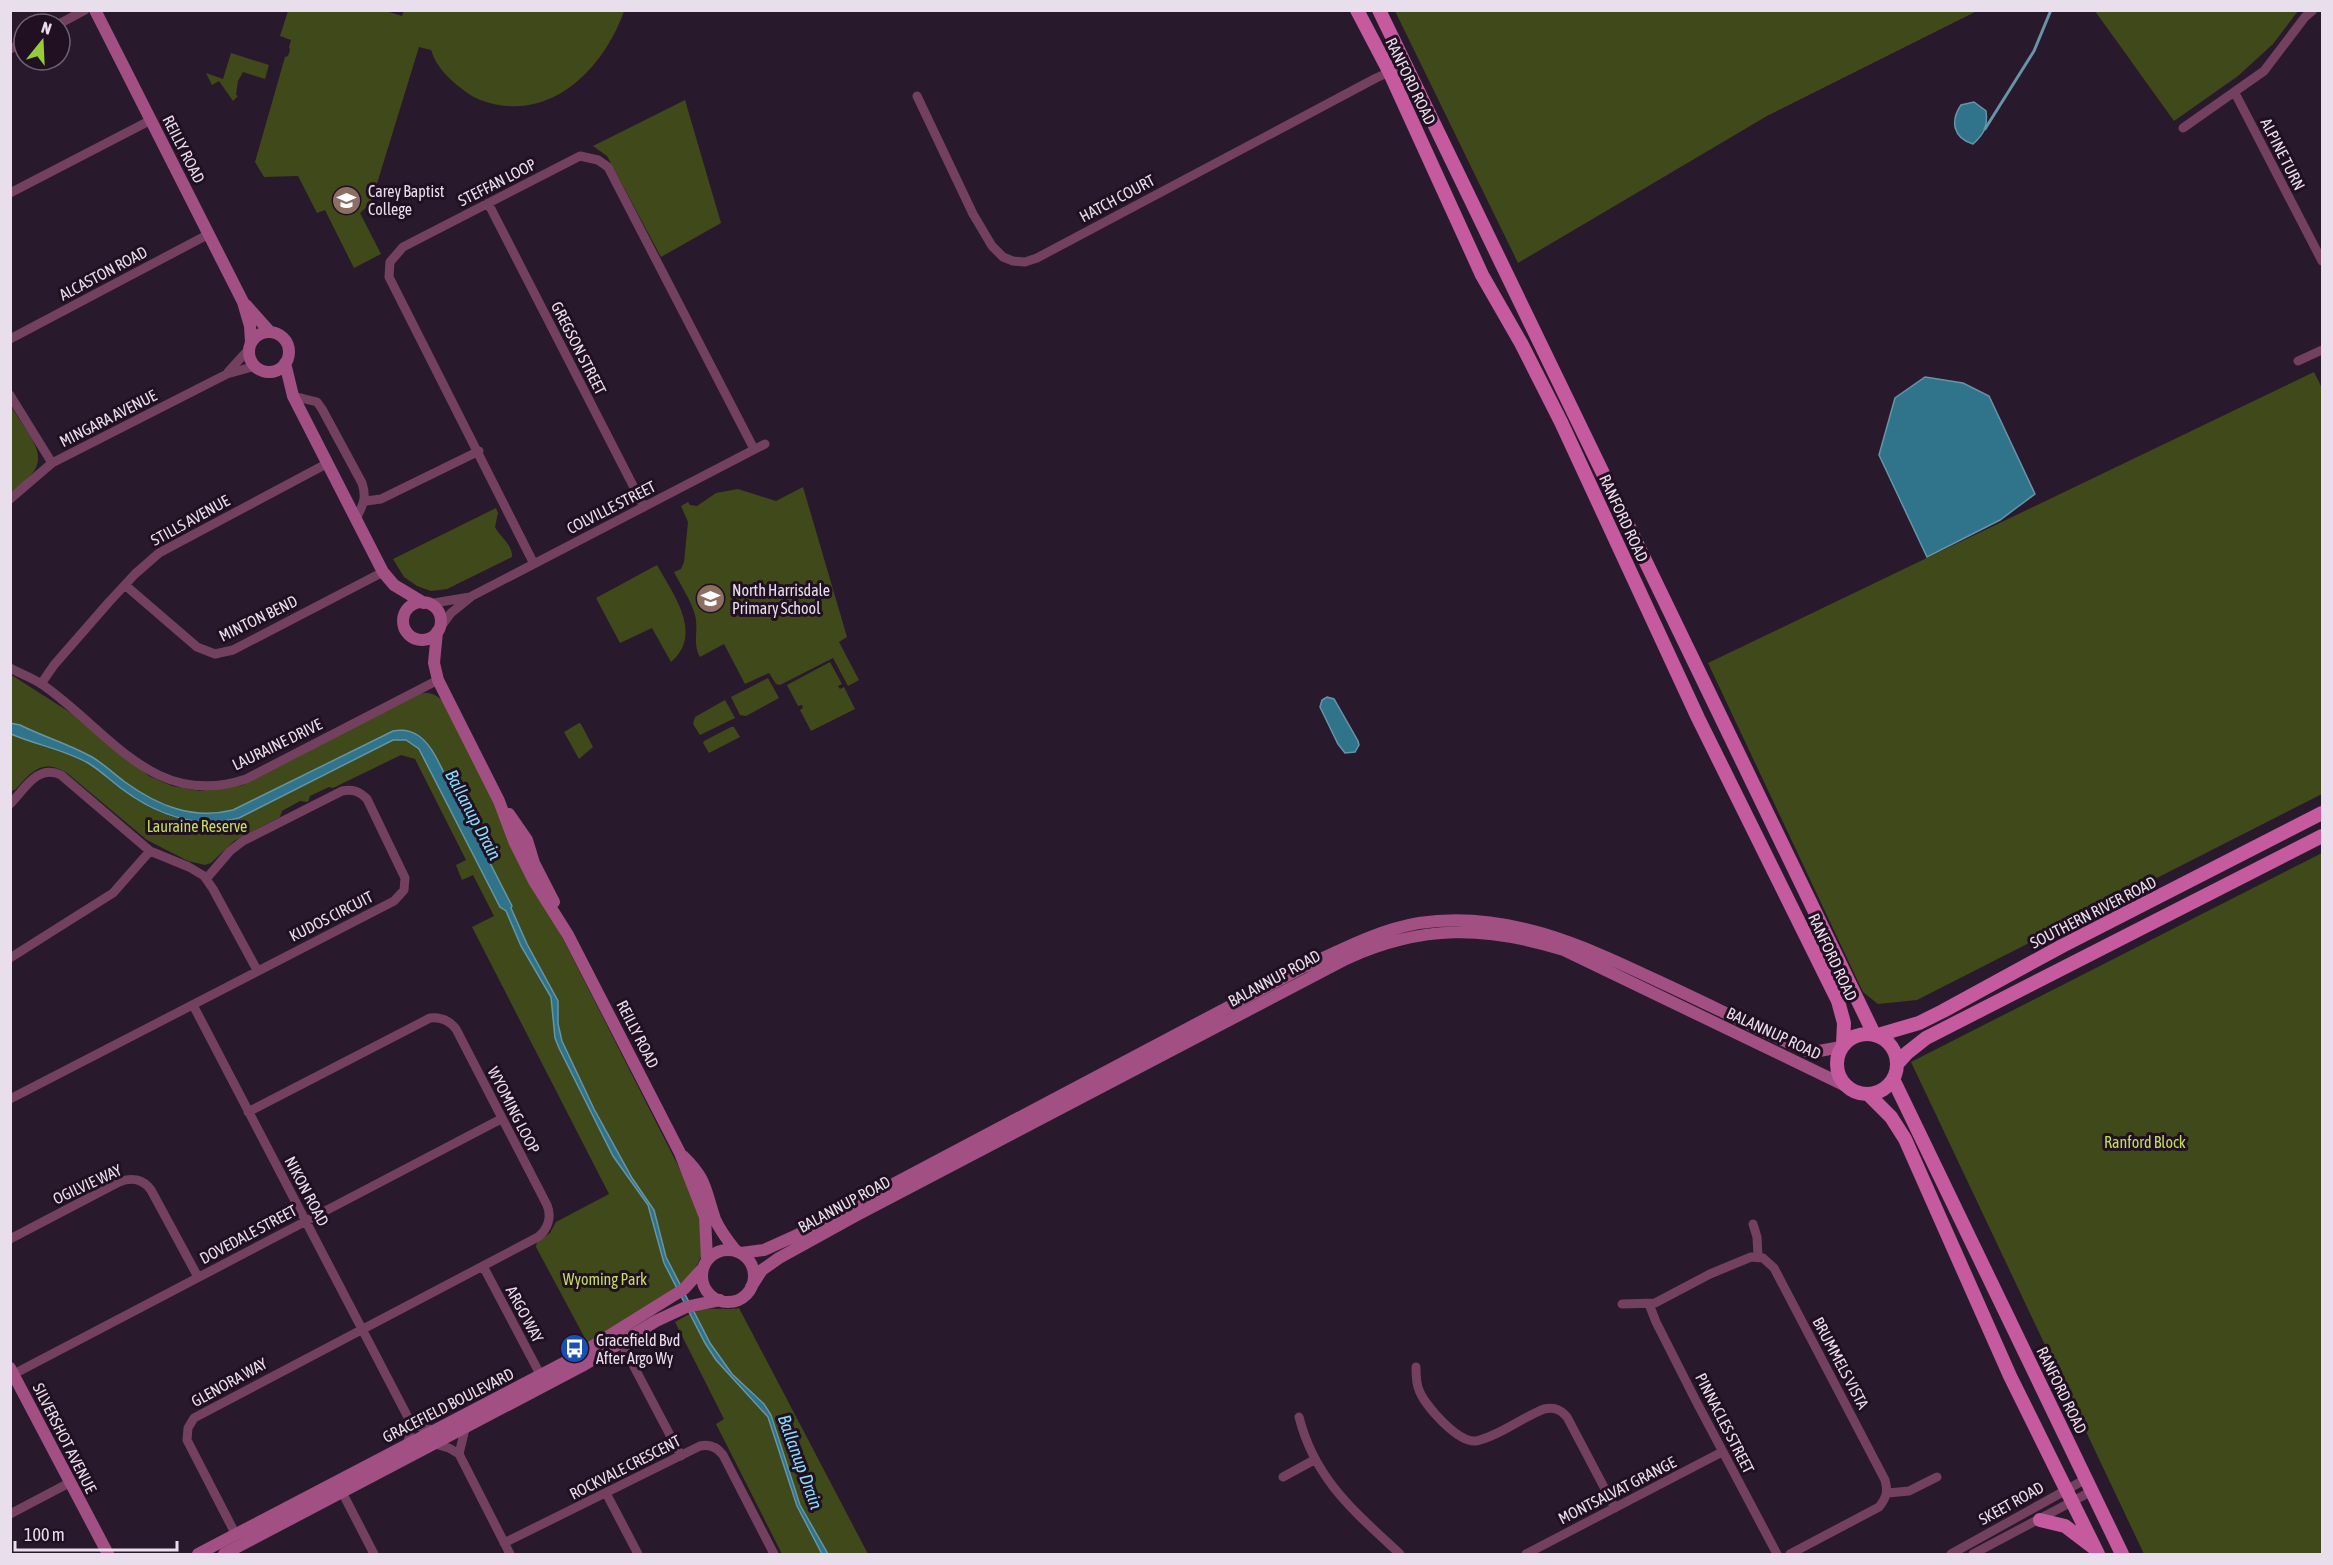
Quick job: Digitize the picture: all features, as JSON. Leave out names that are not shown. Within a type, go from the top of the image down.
[{"type":"main road","name":"RANFORD ROAD","points":[[1357,10],[1389,71],[1482,275],[1521,342],[1561,422],[1698,718],[1838,1001],[1844,1023],[1842,1046]]},
{"type":"main road","name":"RANFORD ROAD","points":[[1379,10],[1876,1035]]},
{"type":"main road","name":"SOUTHERN RIVER ROAD","points":[[1876,1035],[1919,1023],[2071,941],[2322,813]]},
{"type":"main road","points":[[1897,1064],[1893,1049],[1886,1041],[1876,1035],[1857,1035],[1842,1046],[1837,1055],[1836,1069],[1846,1086],[1860,1093],[1868,1094],[1882,1090],[1893,1079],[1897,1064],[1926,1038],[2322,836]]},
{"type":"main road","name":"RANFORD ROAD","points":[[1893,1079],[2122,1554]]},
{"type":"main road","points":[[1868,1094],[1891,1117],[1905,1139],[2010,1376],[2097,1552]]},
{"type":"main road","points":[[2040,1520],[2065,1526],[2097,1552]]},
{"type":"street","name":"REILLY ROAD","points":[[94,10],[243,302],[250,326],[250,346]]},
{"type":"street","points":[[2183,128],[2235,93],[2272,62],[2305,17],[2313,10]]},
{"type":"street","name":"HATCH COURT","points":[[917,96],[983,234],[1003,257],[1025,262],[1037,258],[1389,71],[1405,65]]},
{"type":"street","name":"ALPINE TURN","points":[[2235,93],[2322,261]]},
{"type":"street","points":[[10,193],[151,120]]},
{"type":"street","name":"STEFFAN LOOP","points":[[534,564],[479,451],[389,277],[389,268],[394,256],[403,247],[580,156],[598,160],[608,167],[754,449]]},
{"type":"street","name":"GREGSON STREET","points":[[488,203],[644,507]]},
{"type":"street","name":"ALCASTON ROAD","points":[[10,339],[209,234]]},
{"type":"street","name":"REILLY ROAD","points":[[243,302],[270,332]]},
{"type":"street","points":[[356,519],[366,501],[362,483],[317,402],[292,394],[271,372],[260,369],[251,361],[250,346],[259,334],[270,332],[281,336],[285,341],[289,352],[285,363],[292,394],[327,464],[356,519],[384,572],[394,585],[404,629],[414,639],[425,640],[438,631],[440,616],[437,610],[394,585]]},
{"type":"street","name":"MINGARA AVENUE","points":[[226,374],[250,346]]},
{"type":"street","points":[[2298,362],[2322,350]]},
{"type":"street","points":[[271,372],[285,363]]},
{"type":"street","name":"MINGARA AVENUE","points":[[10,499],[52,463],[226,374],[255,366]]},
{"type":"street","points":[[10,395],[52,463]]},
{"type":"street","name":"COLVILLE STREET","points":[[438,631],[452,613],[472,596],[765,444]]},
{"type":"street","points":[[366,501],[381,499],[479,451]]},
{"type":"street","name":"STILLS AVENUE","points":[[41,684],[54,665],[143,566],[171,545],[327,464]]},
{"type":"street","name":"MINTON BEND","points":[[125,585],[197,647],[215,654],[233,650],[384,572]]},
{"type":"street","name":"COLVILLE STREET","points":[[426,603],[472,596]]},
{"type":"street","points":[[403,618],[415,603],[426,603]]},
{"type":"street","name":"REILLY ROAD","points":[[438,631],[434,663],[438,680],[499,801],[527,840],[534,862],[560,913],[566,932],[680,1153],[705,1217],[705,1264]]},
{"type":"street","name":"REILLY ROAD","points":[[414,639],[434,663]]},
{"type":"street","name":"LAURAINE DRIVE","points":[[10,668],[41,684],[144,768],[173,782],[207,786],[226,785],[246,779],[438,680]]},
{"type":"street","points":[[11,803],[36,775],[44,771],[55,773],[67,780],[150,851],[189,867],[206,879],[257,970]]},
{"type":"street","name":"KUDOS CIRCUIT","points":[[10,1099],[394,901],[404,890],[405,878],[367,799],[355,790],[342,791],[243,841],[230,851],[206,879]]},
{"type":"street","points":[[10,958],[113,893],[150,851]]},
{"type":"street","name":"BALANNUP ROAD","points":[[751,1287],[762,1270],[779,1258],[856,1215],[1287,983],[1366,938],[1417,924],[1443,921],[1508,924],[1550,934],[1579,945],[1807,1051],[1819,1052],[1842,1046]]},
{"type":"street","name":"BALANNUP ROAD","points":[[739,1252],[764,1251],[795,1236],[1287,983],[1356,954],[1400,939],[1426,934],[1467,932],[1517,936],[1564,950],[1846,1086]]},
{"type":"street","name":"NIKON ROAD","points":[[193,1005],[411,1423]]},
{"type":"street","name":"WYOMING LOOP","points":[[248,1112],[430,1018],[439,1018],[452,1023],[456,1029],[549,1209],[549,1219],[545,1229],[538,1237],[362,1328]]},
{"type":"street","name":"DOVEDALE STREET","points":[[12,1373],[501,1119]]},
{"type":"street","name":"REILLY ROAD","points":[[680,1153],[696,1169],[705,1183],[718,1226],[739,1252]]},
{"type":"street","name":"OGILVIE WAY","points":[[10,1239],[119,1182],[133,1179],[144,1182],[152,1190],[198,1277]]},
{"type":"street","points":[[1622,1304],[1649,1304],[1744,1258],[1758,1256],[1753,1224]]},
{"type":"street","points":[[720,1251],[739,1252],[752,1265],[754,1273],[751,1287],[746,1295],[739,1299],[720,1300],[709,1294],[702,1281],[705,1264],[720,1251]]},
{"type":"street","name":"BRUMMELS VISTA","points":[[1758,1256],[1770,1262],[1774,1268],[1885,1480],[1888,1493]]},
{"type":"street","name":"GRACEFIELD BOULEVARD","points":[[198,1554],[573,1358],[684,1289],[705,1264]]},
{"type":"street","name":"ARGO WAY","points":[[483,1266],[541,1376]]},
{"type":"street","name":"GRACEFIELD BOULEVARD","points":[[224,1554],[582,1366],[656,1321],[680,1309],[720,1300]]},
{"type":"street","name":"PINNACLES STREET","points":[[1649,1304],[1722,1452],[1777,1554]]},
{"type":"street","name":"GLENORA WAY","points":[[236,1535],[190,1446],[186,1435],[191,1422],[196,1416],[362,1328]]},
{"type":"street","points":[[621,1342],[681,1456]]},
{"type":"street","points":[[1416,1367],[1419,1391],[1434,1413],[1464,1439],[1470,1441],[1485,1438],[1544,1409],[1551,1407],[1563,1412],[1615,1508]]},
{"type":"street","name":"SILVERSHOT AVENUE","points":[[12,1373],[108,1554]]},
{"type":"street","points":[[1299,1417],[1305,1442],[1314,1460],[1338,1494],[1400,1554]]},
{"type":"street","points":[[408,1444],[411,1423],[434,1430]]},
{"type":"street","points":[[459,1454],[465,1429]]},
{"type":"street","points":[[435,1444],[459,1454],[510,1554]]},
{"type":"street","name":"ROCKVALE CRESCENT","points":[[504,1543],[702,1445],[712,1446],[720,1451],[774,1554]]},
{"type":"street","name":"MONTSALVAT GRANGE","points":[[1526,1554],[1722,1452]]},
{"type":"street","points":[[1283,1477],[1314,1460]]},
{"type":"street","points":[[1790,1554],[1879,1507],[1888,1493],[1909,1491],[1937,1478]]},
{"type":"street","points":[[10,1514],[69,1484]]},
{"type":"street","name":"SKEET ROAD","points":[[1952,1554],[2089,1485]]},
{"type":"street","points":[[342,1492],[374,1554]]},
{"type":"street","points":[[606,1493],[638,1554]]},
{"type":"street","name":"SKEET ROAD","points":[[1973,1554],[2040,1520],[2069,1496]]},
{"type":"green space","points":[[404,10],[624,11],[607,47],[581,78],[565,91],[547,100],[528,105],[508,106],[472,96],[444,72],[436,62],[431,50],[419,47],[371,203],[360,213],[381,254],[354,268],[325,210],[317,213],[298,176],[264,177],[255,162],[285,57],[288,56],[290,50],[291,40],[280,36],[288,11],[386,11],[402,16]]},
{"type":"green space","points":[[1395,11],[1977,11],[1767,116],[1518,263]]},
{"type":"green space","points":[[2095,11],[2298,11],[2273,44],[2238,76],[2174,121]]},
{"type":"green space","points":[[231,53],[269,65],[265,79],[243,72],[238,81],[236,95],[238,96],[233,101],[219,81],[212,85],[206,73],[223,79]]},
{"type":"green space","points":[[685,100],[721,223],[661,257],[607,156],[593,146]]},
{"type":"green space","points":[[2314,372],[2322,388],[2322,794],[1917,1000],[1878,1004],[1863,992],[1708,663]]},
{"type":"green space","points":[[11,406],[33,441],[38,461],[26,481],[11,492]]},
{"type":"green space","points":[[803,487],[847,637],[839,642],[859,680],[848,686],[833,658],[780,685],[776,684],[769,673],[745,684],[724,644],[700,657],[698,652],[695,615],[674,572],[681,569],[684,562],[688,522],[681,506],[688,502],[690,505],[697,506],[716,493],[738,489],[776,501]]},
{"type":"green space","points":[[496,508],[498,513],[495,527],[508,545],[512,557],[447,589],[431,591],[417,586],[404,577],[393,559]]},
{"type":"green space","points":[[657,565],[677,601],[685,627],[685,639],[681,651],[671,662],[652,628],[620,643],[596,598]]},
{"type":"green space","points":[[830,662],[842,684],[838,686],[840,689],[844,687],[855,709],[811,731],[800,710],[803,708],[802,705],[798,706],[787,685]]},
{"type":"green space","points":[[10,674],[71,713],[149,776],[172,786],[200,791],[243,785],[418,694],[431,694],[442,700],[695,1199],[701,1228],[701,1257],[690,1278],[667,1295],[587,1342],[536,1247],[537,1242],[550,1233],[556,1222],[609,1194],[472,927],[494,916],[473,875],[462,880],[456,865],[466,860],[415,759],[401,755],[333,788],[329,787],[310,796],[308,802],[300,801],[282,811],[280,817],[234,841],[211,863],[205,865],[188,861],[147,840],[67,773],[58,769],[44,767],[38,769],[11,791]]},
{"type":"green space","points":[[768,678],[779,698],[746,716],[740,715],[731,697]]},
{"type":"green space","points":[[725,700],[735,718],[700,735],[693,724],[695,717]]},
{"type":"green space","points":[[579,723],[593,747],[579,759],[564,732]]},
{"type":"green space","points":[[734,727],[740,737],[709,753],[704,741]]},
{"type":"green space","name":"Ranford Block","points":[[2322,853],[2322,1554],[2144,1554],[1911,1062]]},
{"type":"green space","points":[[739,1308],[868,1554],[782,1554],[716,1424],[724,1419],[675,1322],[699,1310]]},
{"type":"water","points":[[1974,102],[1986,111],[1986,126],[1973,144],[1961,138],[1955,128],[1955,117],[1961,105]]},
{"type":"water","points":[[1925,377],[1963,383],[1989,396],[2035,494],[2000,520],[1927,557],[1879,455],[1895,398]]},
{"type":"water","points":[[1327,697],[1334,699],[1358,741],[1359,745],[1355,752],[1345,753],[1338,744],[1320,707],[1322,700]]},
{"type":"water","points":[[10,723],[20,725],[83,752],[150,798],[176,809],[204,813],[233,810],[393,731],[407,731],[424,740],[436,757],[512,906],[527,944],[558,1001],[558,1024],[562,1041],[594,1109],[632,1178],[654,1210],[666,1257],[710,1343],[732,1374],[764,1404],[771,1415],[800,1505],[828,1554],[822,1554],[797,1506],[768,1417],[716,1360],[664,1263],[648,1205],[613,1156],[559,1048],[555,1038],[551,997],[521,946],[506,911],[500,907],[419,749],[406,740],[393,740],[239,818],[207,822],[177,817],[149,806],[88,763],[11,734]]},
{"type":"waterway","points":[[1985,129],[2034,51],[2051,10]]},
{"type":"place","name":"Carey Baptist College","points":[[347,200]]},
{"type":"place","name":"North Harrisdale Primary School","points":[[711,599]]},
{"type":"place","name":"Gracefield Bvd After Argo Wy","points":[[575,1349]]},
{"type":"water label","name":"Ballanup Drain","points":[[473,815]]},
{"type":"water label","name":"Ballanup Drain","points":[[800,1462]]},
{"type":"park label","name":"Lauraine Reserve","points":[[197,826]]},
{"type":"park label","name":"Wyoming Park","points":[[605,1279]]}]
